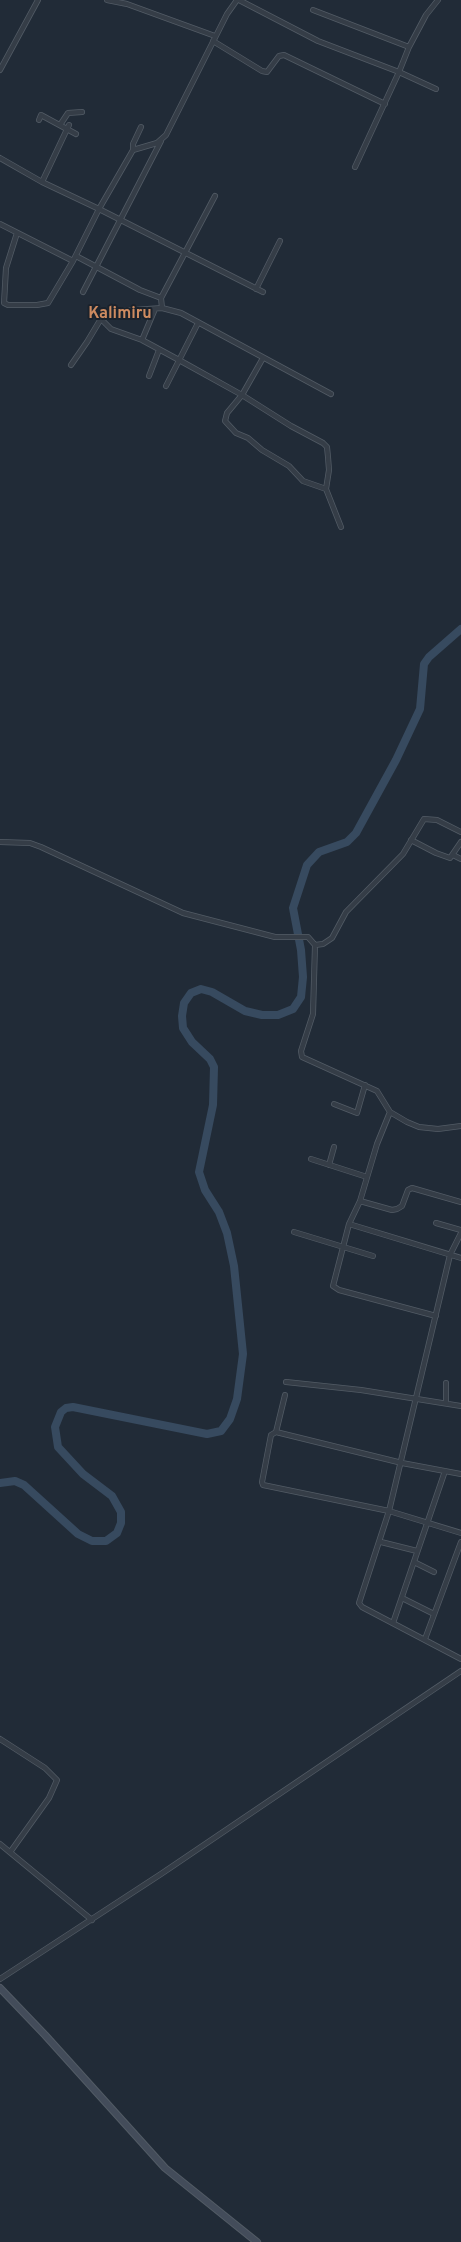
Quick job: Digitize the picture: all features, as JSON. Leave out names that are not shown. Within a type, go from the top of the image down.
[{"type":"street","points":[[0,70],[38,0]]},
{"type":"street","points":[[107,0],[120,1],[215,36]]},
{"type":"street","points":[[83,292],[161,140],[166,135],[215,36],[238,0],[311,38],[399,72],[436,89]]},
{"type":"street","points":[[355,167],[385,104],[409,47],[426,15],[438,0]]},
{"type":"street","points":[[313,10],[409,47]]},
{"type":"street","points":[[213,41],[266,72],[270,70],[279,56],[284,55],[385,104]]},
{"type":"street","points":[[60,125],[68,113],[82,112]]},
{"type":"street","points":[[39,120],[41,115],[60,125],[68,127],[76,134]]},
{"type":"street","points":[[42,182],[68,127]]},
{"type":"street","points":[[17,233],[6,268],[4,303],[8,305],[37,305],[48,303],[75,258],[99,209],[133,150],[133,144],[141,127]]},
{"type":"street","points":[[133,150],[161,140]]},
{"type":"street","points":[[0,158],[42,182],[99,209],[262,292]]},
{"type":"street","points":[[162,308],[161,298],[215,196]]},
{"type":"street","points":[[0,224],[17,233],[96,266],[140,290],[161,298]]},
{"type":"street","points":[[256,289],[280,241]]},
{"type":"street","points":[[71,365],[106,311],[162,308],[181,313],[331,394]]},
{"type":"street","points":[[142,340],[155,309]]},
{"type":"street","points":[[101,319],[112,329],[142,340],[179,360],[242,395],[325,445],[329,470],[326,489],[341,527]]},
{"type":"street","points":[[166,386],[198,323]]},
{"type":"street","points":[[149,376],[159,350]]},
{"type":"street","points":[[263,358],[242,395],[227,413],[225,421],[227,426],[289,466],[303,481],[326,489]]},
{"type":"street","points":[[0,842],[30,843],[41,847],[183,913],[275,937],[306,936],[315,944],[323,944],[332,938],[346,912],[400,858],[422,820],[427,818],[438,820],[461,832]]},
{"type":"street","points":[[411,840],[450,858],[461,842]]},
{"type":"street","points":[[453,855],[461,860]]},
{"type":"street","points":[[315,944],[313,1014],[301,1055],[320,1066],[365,1085],[381,1096],[390,1112],[419,1127],[438,1129],[461,1126]]},
{"type":"street","points":[[334,1104],[357,1113],[365,1085]]},
{"type":"street","points":[[390,1112],[377,1144],[360,1202],[349,1224],[341,1247],[332,1284],[335,1289],[436,1316]]},
{"type":"street","points":[[329,1164],[334,1147]]},
{"type":"street","points":[[311,1159],[367,1177]]},
{"type":"street","points":[[360,1202],[387,1209],[397,1209],[402,1206],[408,1190],[412,1188],[461,1202]]},
{"type":"street","points":[[349,1224],[461,1258]]},
{"type":"street","points":[[436,1224],[461,1230]]},
{"type":"street","points":[[294,1232],[373,1256]]},
{"type":"street","points":[[461,1234],[450,1255],[402,1463],[381,1542],[360,1604],[362,1608],[426,1639],[461,1659]]},
{"type":"street","points":[[286,1382],[361,1390],[461,1406]]},
{"type":"street","points":[[446,1383],[446,1403]]},
{"type":"street","points":[[284,1395],[276,1432],[271,1435],[262,1482],[263,1485],[389,1511],[461,1533]]},
{"type":"street","points":[[276,1432],[402,1463],[461,1474]]},
{"type":"street","points":[[393,1623],[445,1471]]},
{"type":"street","points":[[381,1542],[417,1551]]},
{"type":"street","points":[[426,1639],[461,1542]]},
{"type":"street","points":[[414,1562],[434,1572]]},
{"type":"street","points":[[402,1598],[434,1614]]},
{"type":"street","points":[[0,1979],[92,1920],[461,1671]]},
{"type":"street","points":[[0,1741],[45,1768],[58,1780],[49,1798],[11,1851]]},
{"type":"street","points":[[0,1844],[11,1851],[92,1920]]},
{"type":"street","points":[[0,1988],[45,2034],[165,2168],[257,2242]]},
{"type":"waterway","points":[[0,1483],[15,1481],[24,1485],[78,1534],[92,1541],[106,1541],[117,1533],[121,1523],[121,1512],[112,1496],[83,1474],[58,1447],[55,1427],[61,1412],[66,1408],[73,1407],[207,1434],[221,1431],[230,1419],[237,1399],[243,1354],[234,1266],[227,1233],[219,1212],[205,1190],[199,1172],[213,1105],[214,1067],[210,1059],[192,1042],[183,1028],[182,1016],[184,1003],[191,993],[201,989],[212,992],[245,1011],[262,1015],[278,1015],[293,1009],[301,997],[303,977],[301,950],[293,908],[307,865],[319,852],[347,842],[356,833],[396,760],[420,709],[424,664],[429,657],[461,629]]},
{"type":"district","name":"Kalimiru","points":[[120,315]]}]
